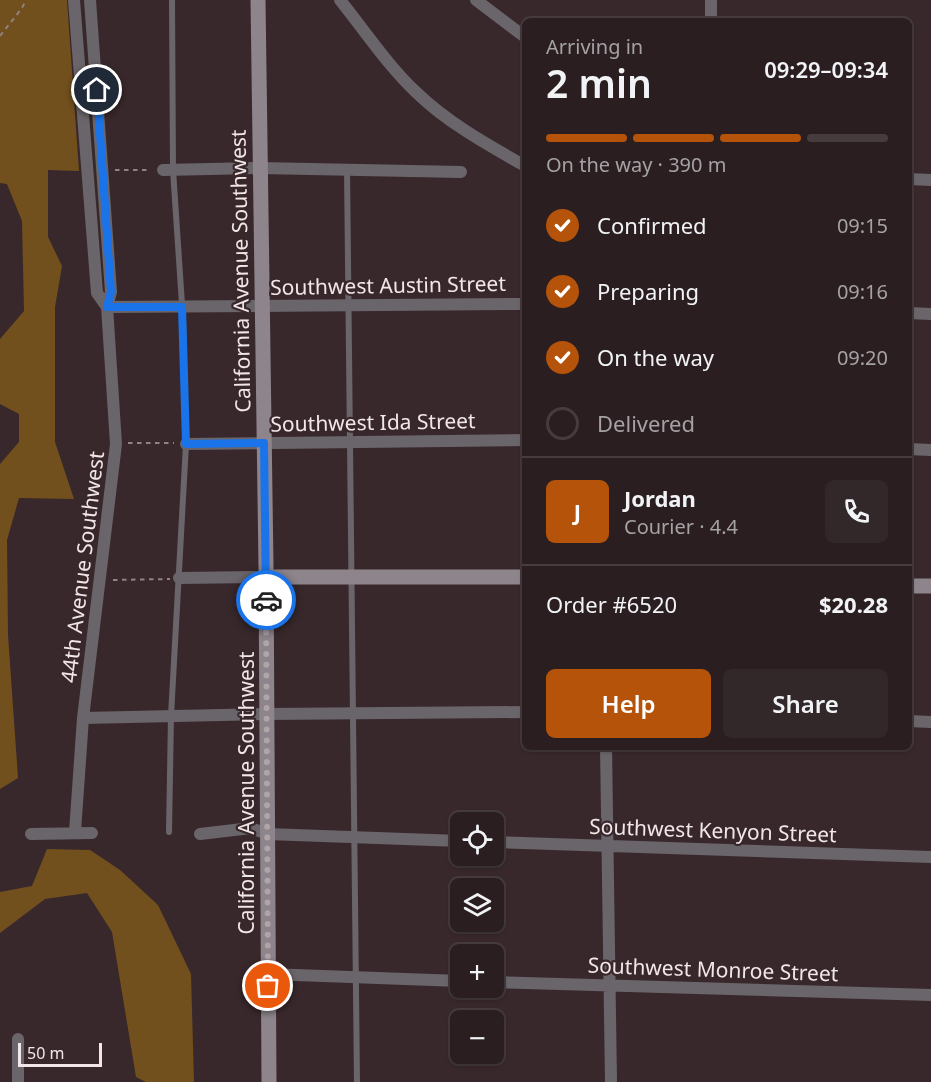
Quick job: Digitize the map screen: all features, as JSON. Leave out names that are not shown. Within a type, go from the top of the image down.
[{"type":"main road","name":"California Avenue Southwest","points":[[258,0],[266,577],[269,1082]]},
{"type":"main road","points":[[266,577],[522,577]]},
{"type":"main road","points":[[912,586],[931,586]]},
{"type":"street","name":"44th Avenue Southwest","points":[[74,0],[97,293],[107,307]]},
{"type":"street","name":"44th Avenue Southwest","points":[[75,832],[83,718],[116,444],[107,307],[111,292],[90,0]]},
{"type":"street","points":[[340,0],[418,94],[450,120],[522,164]]},
{"type":"street","points":[[476,0],[522,35]]},
{"type":"street","points":[[711,0],[711,18]]},
{"type":"street","points":[[163,170],[260,168],[461,172]]},
{"type":"street","points":[[912,179],[931,180]]},
{"type":"street","name":"Southwest Austin Street","points":[[107,307],[522,304]]},
{"type":"street","points":[[912,313],[931,314]]},
{"type":"street","name":"Southwest Ida Street","points":[[183,443],[522,440]]},
{"type":"street","points":[[912,449],[931,450]]},
{"type":"street","points":[[176,579],[266,577]]},
{"type":"street","points":[[83,718],[352,712],[522,712]]},
{"type":"street","points":[[912,721],[931,722]]},
{"type":"street","points":[[606,750],[611,1082]]},
{"type":"street","points":[[200,834],[252,828],[267,834],[450,841]]},
{"type":"street","points":[[31,834],[92,833]]},
{"type":"street","name":"Southwest Kenyon Street","points":[[504,842],[931,857]]},
{"type":"street","points":[[268,974],[450,981]]},
{"type":"street","name":"Southwest Monroe Street","points":[[504,982],[931,995]]},
{"type":"street","points":[[18,1040],[18,1082]]},
{"type":"lane","points":[[169,832],[171,716],[183,443],[182,307],[163,170],[172,0]]},
{"type":"lane","points":[[347,170],[357,1082]]},
{"type":"path","points":[[0,36],[26,0]]},
{"type":"path","points":[[112,170],[163,170]]},
{"type":"path","points":[[128,443],[183,443]]},
{"type":"path","points":[[112,580],[176,579]]},
{"type":"shaded area","points":[[0,0],[67,0],[79,171],[48,170],[48,237],[62,266],[55,307],[55,442],[74,499],[19,498],[7,540],[8,635],[18,778],[0,789],[0,464],[19,442],[19,414],[0,404],[0,339],[24,311],[22,221],[7,184],[0,183]]},
{"type":"shaded area","points":[[47,849],[90,850],[120,870],[158,905],[191,974],[194,1082],[146,1082],[136,1077],[112,932],[87,893],[45,899],[0,933],[0,892],[32,886]]},
{"type":"way so far","points":[[266,600],[268,986]]},
{"type":"route","points":[[97,90],[111,292],[107,307],[182,307],[186,444],[264,443],[266,600]]}]
